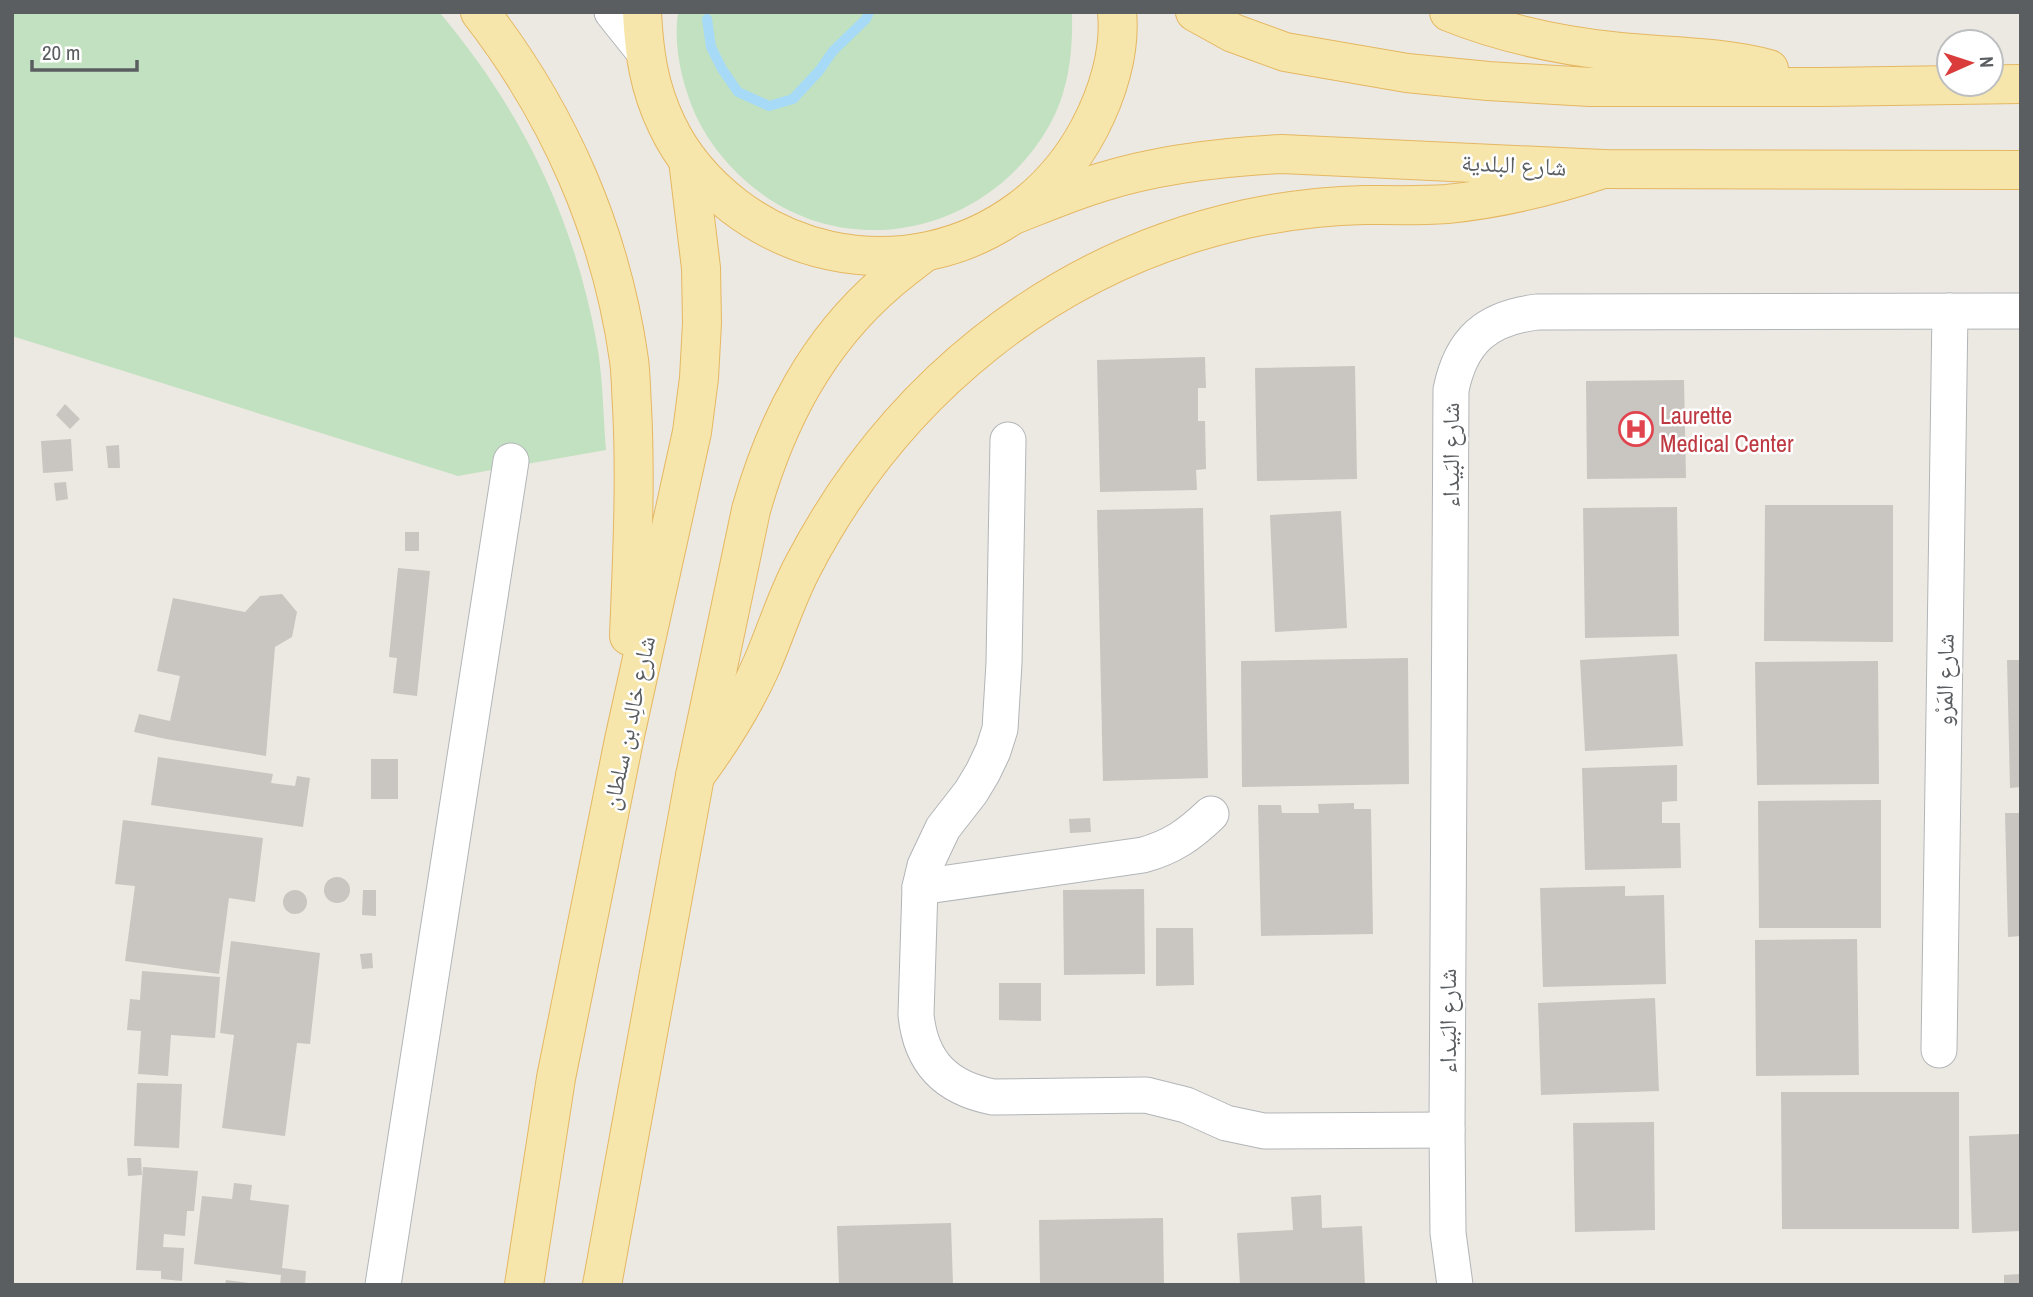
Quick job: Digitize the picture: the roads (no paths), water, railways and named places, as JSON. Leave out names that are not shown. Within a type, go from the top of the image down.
[{"type":"main road","points":[[480,12],[536,93],[563,142],[586,194],[604,246],[618,301],[629,361],[634,484],[624,740]]},
{"type":"main road","points":[[642,12],[644,52],[653,90],[667,127],[688,160],[718,193],[753,220],[793,241],[836,253],[880,257],[925,252],[977,235],[1016,214],[1050,184],[1079,148],[1100,108],[1114,65],[1118,12]]},
{"type":"main road","points":[[1195,12],[1233,33],[1285,52],[1407,73],[1488,81],[1590,87],[2021,84]]},
{"type":"main road","points":[[1449,12],[1504,32],[1547,41],[1620,52],[1732,62],[1784,73],[1825,87]]},
{"type":"main road","name":"شارع البلدية","points":[[1016,214],[1102,182],[1135,173],[1236,156],[1328,155],[1603,169],[2021,170]]},
{"type":"main road","name":"شارع خالِد بن سلطان","points":[[524,1285],[556,1078],[624,740],[692,432],[702,323],[701,268],[688,160]]},
{"type":"main road","points":[[695,776],[720,743],[741,707],[763,663],[780,616],[802,568],[858,475],[891,432],[929,393],[969,356],[1012,323],[1055,295],[1112,265],[1196,233],[1245,219],[1362,205],[1436,204],[1489,199],[1603,169]]},
{"type":"main road","points":[[602,1285],[695,776],[762,468],[798,390],[822,354],[852,316],[886,283],[925,252]]},
{"type":"street","points":[[612,12],[644,52]]},
{"type":"street","name":"شارع المَرْو","points":[[1939,1050],[1950,311]]},
{"type":"street","name":"شارع البَيداء","points":[[1455,1285],[1448,1233],[1447,1130],[1451,390],[1454,372],[1462,355],[1473,340],[1496,323],[1509,317],[1537,312],[2021,311]]},
{"type":"street","points":[[1008,440],[1004,663],[1000,729],[983,772],[943,828],[933,847],[920,887],[916,1015],[918,1035],[925,1054],[937,1070],[954,1084],[973,1093],[993,1097],[1146,1095],[1186,1105],[1226,1123],[1264,1131],[1447,1130]]},
{"type":"street","points":[[383,1285],[511,461]]},
{"type":"street","points":[[920,887],[1143,855],[1164,849],[1211,814]]},
{"type":"waterway","points":[[707,19],[711,47],[738,92],[769,106],[793,99],[833,51],[866,19],[869,12]]},
{"type":"place","name":"Laurette Medical Center","points":[[1636,429]]}]
